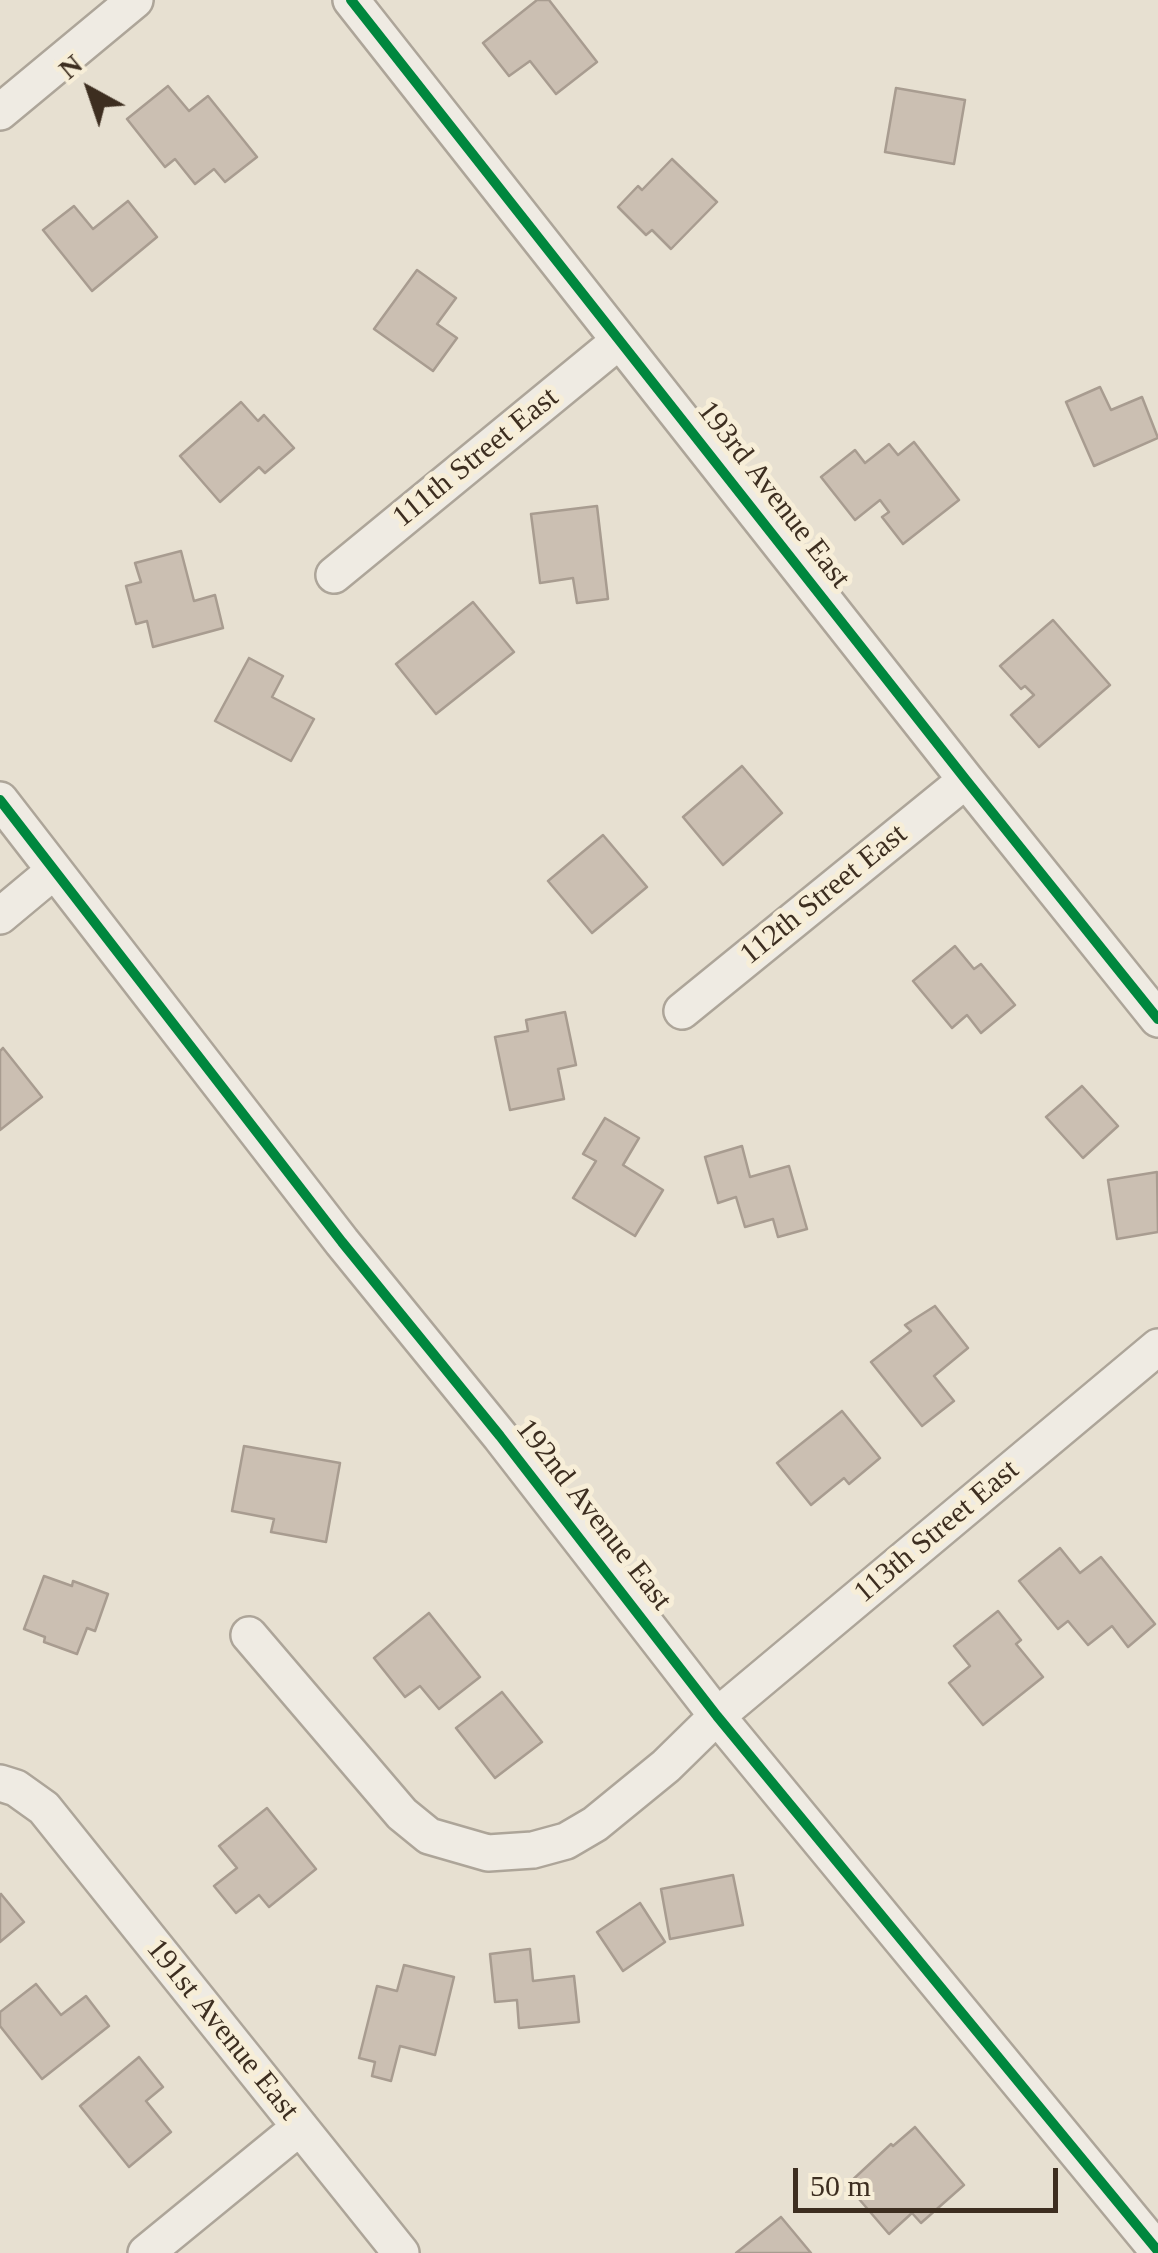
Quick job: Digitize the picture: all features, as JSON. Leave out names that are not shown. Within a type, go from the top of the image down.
[{"type":"street","points":[[0,112],[134,0]]},
{"type":"street","name":"193rd Avenue East","points":[[351,0],[1158,1019]]},
{"type":"street","name":"111th Street East","points":[[334,575],[619,341]]},
{"type":"street","name":"112th Street East","points":[[682,1011],[966,780]]},
{"type":"street","name":"192nd Avenue East","points":[[0,800],[342,1242],[500,1436],[717,1716],[1158,2251]]},
{"type":"street","points":[[0,916],[54,871]]},
{"type":"street","name":"113th Street East","points":[[249,1635],[402,1814],[429,1836],[488,1853],[566,1840],[595,1824],[666,1766],[717,1716],[1158,1348]]},
{"type":"street","name":"191st Avenue East","points":[[0,1784],[16,1788],[44,1808],[401,2253]]},
{"type":"street","points":[[146,2253],[300,2127]]},
{"type":"building","points":[[537,0],[549,0],[597,62],[556,94],[530,61],[509,76],[483,43]]},
{"type":"building","points":[[168,86],[189,111],[208,96],[257,157],[225,182],[214,169],[195,184],[175,159],[165,167],[127,119]]},
{"type":"building","points":[[896,88],[965,100],[954,164],[885,152]]},
{"type":"building","points":[[672,159],[717,202],[671,249],[652,230],[646,235],[618,207],[638,186],[642,190]]},
{"type":"building","points":[[128,201],[157,237],[92,291],[43,230],[74,206],[93,229]]},
{"type":"building","points":[[417,270],[456,298],[437,324],[457,338],[433,371],[374,329]]},
{"type":"building","points":[[1100,387],[1111,410],[1142,397],[1158,438],[1094,466],[1066,402]]},
{"type":"building","points":[[241,402],[258,421],[264,415],[294,448],[265,473],[259,467],[220,502],[180,456]]},
{"type":"building","points":[[914,442],[959,500],[903,544],[882,517],[889,512],[880,500],[855,520],[821,477],[855,450],[865,463],[889,444],[898,455]]},
{"type":"building","points":[[597,506],[608,599],[577,603],[573,578],[540,583],[531,514]]},
{"type":"building","points":[[181,551],[194,601],[215,595],[223,628],[153,647],[147,621],[136,624],[126,586],[141,582],[135,563]]},
{"type":"building","points":[[473,602],[514,652],[436,714],[396,664]]},
{"type":"building","points":[[1053,620],[1110,685],[1039,747],[1011,715],[1034,695],[1025,686],[1021,689],[1000,666]]},
{"type":"building","points":[[249,658],[283,676],[272,697],[314,719],[291,761],[215,721]]},
{"type":"building","points":[[742,766],[782,813],[723,865],[683,817]]},
{"type":"building","points":[[603,835],[647,887],[592,933],[548,881]]},
{"type":"building","points":[[955,946],[974,969],[981,964],[1015,1005],[981,1033],[967,1015],[952,1028],[913,981]]},
{"type":"building","points":[[565,1012],[576,1065],[558,1069],[564,1099],[510,1110],[495,1037],[528,1031],[526,1020]]},
{"type":"building","points":[[3,1048],[42,1097],[0,1130],[0,1051]]},
{"type":"building","points":[[1082,1086],[1118,1126],[1083,1158],[1046,1117]]},
{"type":"building","points":[[605,1118],[639,1138],[623,1165],[663,1190],[635,1236],[573,1198],[596,1161],[583,1154]]},
{"type":"building","points":[[742,1146],[750,1177],[789,1166],[807,1229],[778,1237],[773,1219],[745,1227],[736,1197],[718,1203],[705,1157]]},
{"type":"building","points":[[1157,1172],[1158,1232],[1117,1239],[1108,1180]]},
{"type":"building","points":[[935,1306],[968,1348],[934,1376],[954,1401],[922,1426],[871,1362],[911,1331],[905,1325]]},
{"type":"building","points":[[842,1411],[880,1458],[849,1484],[844,1478],[811,1505],[777,1463]]},
{"type":"building","points":[[244,1446],[340,1463],[326,1542],[271,1532],[274,1519],[232,1511]]},
{"type":"building","points":[[1060,1548],[1080,1573],[1101,1557],[1155,1624],[1128,1647],[1112,1626],[1088,1645],[1068,1621],[1058,1629],[1019,1581]]},
{"type":"building","points":[[44,1576],[72,1586],[73,1581],[108,1594],[95,1631],[87,1628],[77,1654],[44,1642],[45,1637],[24,1629]]},
{"type":"building","points":[[998,1611],[1021,1640],[1016,1644],[1043,1677],[983,1725],[949,1683],[970,1666],[954,1646]]},
{"type":"building","points":[[429,1613],[480,1677],[439,1709],[420,1686],[405,1697],[374,1658]]},
{"type":"building","points":[[502,1692],[542,1742],[495,1778],[456,1728]]},
{"type":"building","points":[[267,1808],[316,1869],[269,1907],[259,1895],[236,1913],[214,1886],[237,1868],[219,1846]]},
{"type":"building","points":[[733,1875],[743,1925],[670,1939],[661,1889]]},
{"type":"building","points":[[0,1895],[24,1922],[0,1942]]},
{"type":"building","points":[[640,1903],[665,1942],[623,1971],[597,1932]]},
{"type":"building","points":[[530,1949],[533,1981],[574,1976],[579,2022],[519,2028],[517,2000],[495,2002],[490,1954]]},
{"type":"building","points":[[404,1965],[454,1977],[435,2055],[400,2046],[391,2081],[372,2076],[375,2062],[359,2058],[377,1986],[397,1991]]},
{"type":"building","points":[[36,1984],[61,2015],[86,1996],[109,2026],[42,2079],[0,2026],[0,2012]]},
{"type":"building","points":[[139,2057],[163,2087],[146,2101],[171,2132],[129,2167],[80,2106]]},
{"type":"building","points":[[915,2127],[964,2185],[921,2223],[912,2213],[889,2234],[847,2185]]},
{"type":"building","points":[[781,2217],[811,2253],[736,2253]]},
{"type":"cycle path","points":[[351,0],[1158,1019]]},
{"type":"cycle path","points":[[0,800],[342,1242],[500,1436],[717,1716],[1158,2251]]}]
